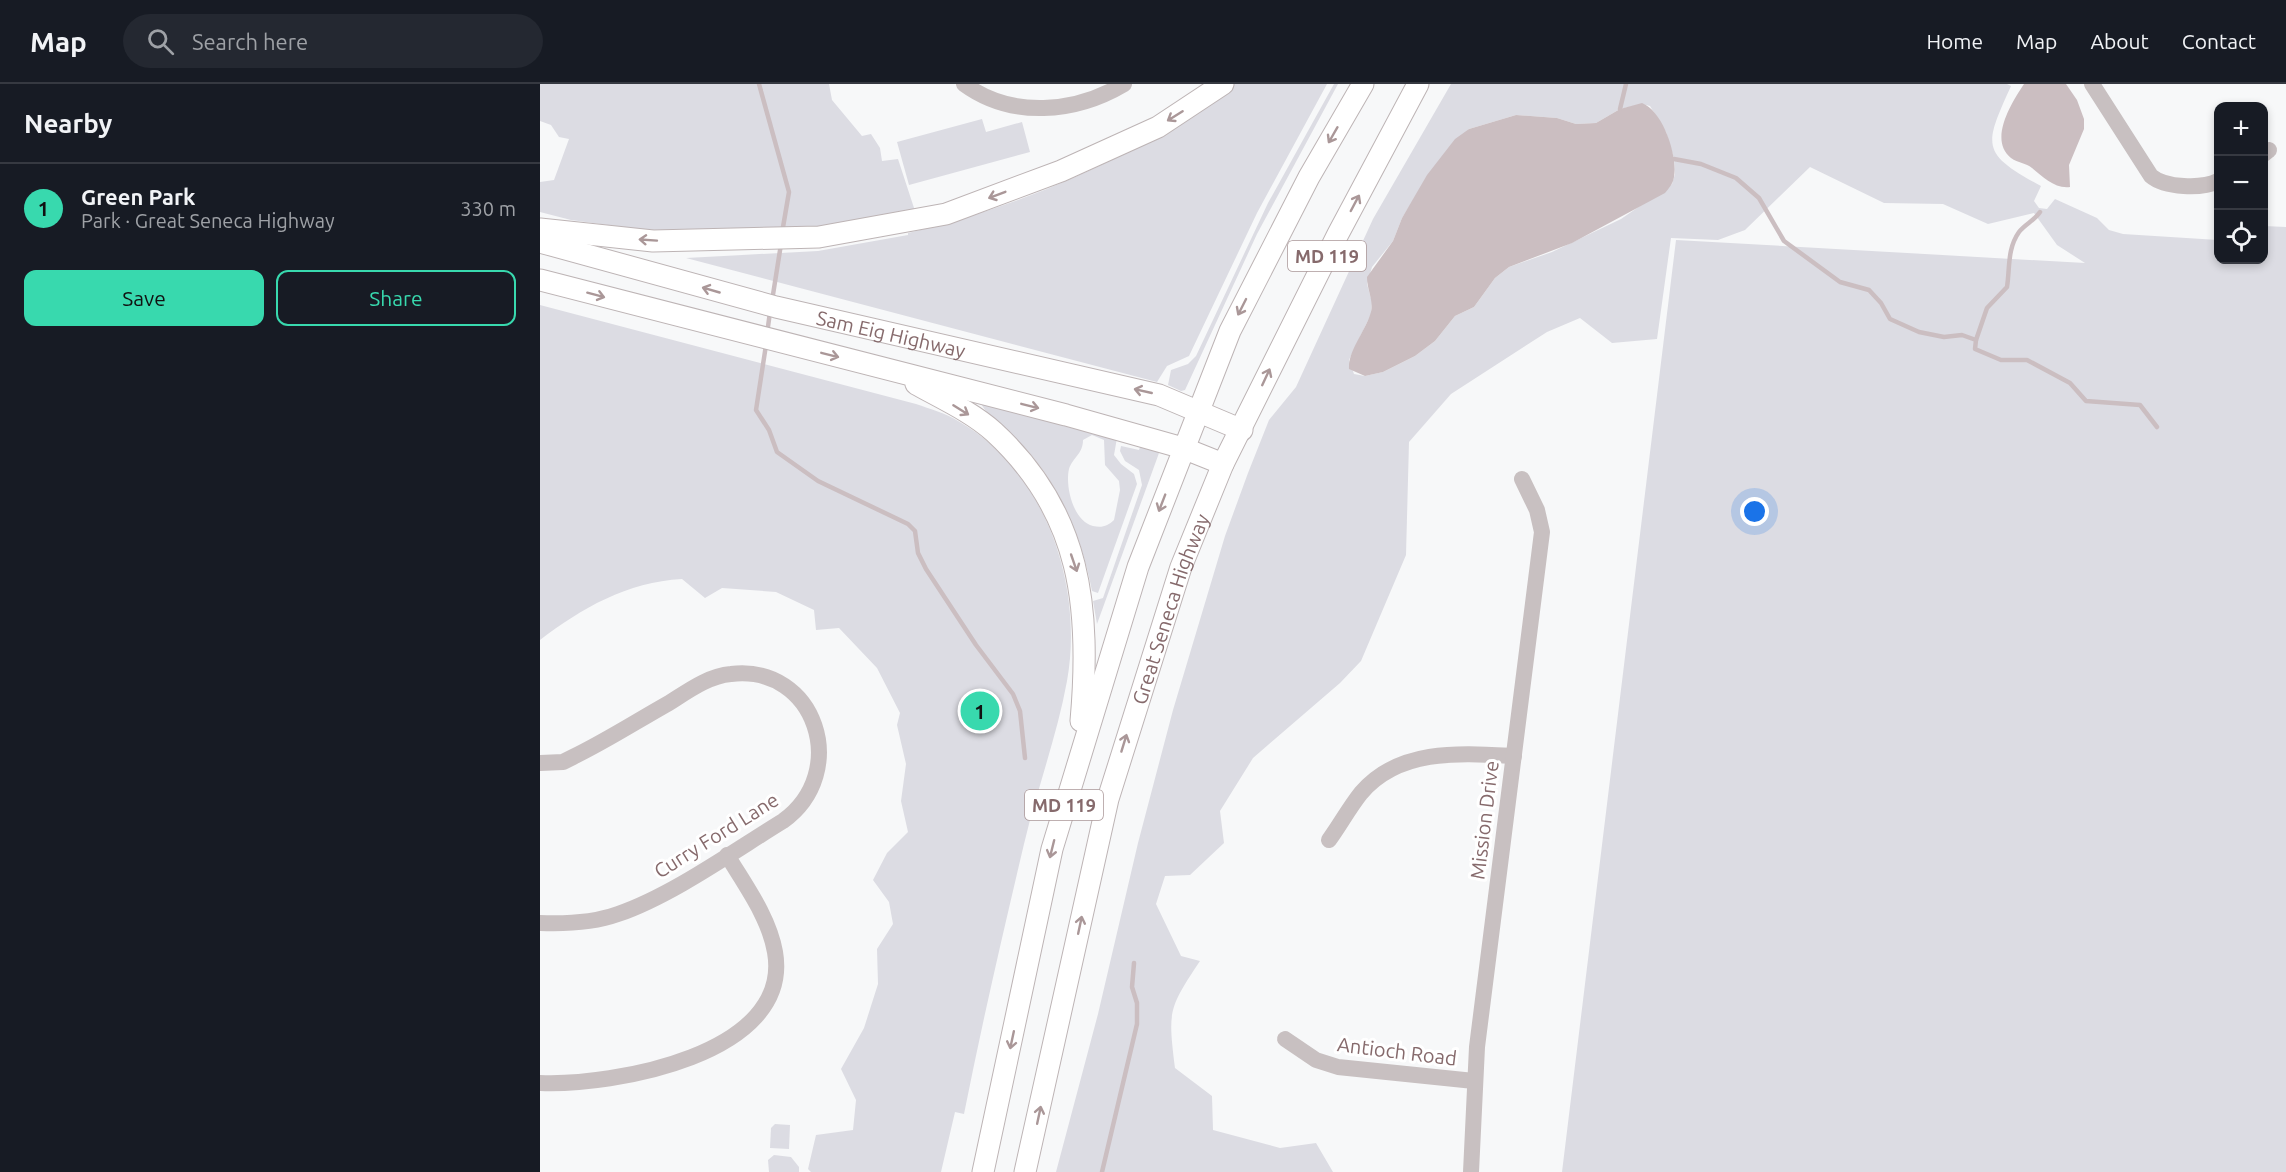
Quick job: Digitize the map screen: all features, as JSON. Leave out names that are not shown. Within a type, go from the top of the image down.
[{"type":"main road","points":[[540,229],[653,241],[819,237],[946,214],[1060,171],[1158,127],[1223,84]]},
{"type":"main road","name":"Great Seneca Highway","points":[[983,1172],[1052,849],[1078,757],[1138,567],[1230,331],[1309,177],[1363,84]]},
{"type":"main road","name":"Great Seneca Highway","points":[[1025,1172],[1108,799],[1181,567],[1223,464],[1242,430],[1289,330],[1418,84]]},
{"type":"main road","name":"Sam Eig Highway","points":[[540,242],[772,306],[1159,395],[1242,430]]},
{"type":"main road","name":"Sam Eig Highway","points":[[540,280],[892,370],[1183,448],[1223,464]]},
{"type":"main road","points":[[892,370],[992,430],[1027,466],[1055,512],[1076,570],[1084,611],[1084,669],[1078,757]]},
{"type":"street","points":[[964,84],[989,98],[1015,106],[1046,109],[1079,104],[1107,94],[1124,84]]},
{"type":"street","points":[[2092,84],[2151,176],[2157,181],[2205,185],[2214,182]]},
{"type":"street","name":"Mission Drive","points":[[1471,1172],[1474,1081],[1542,532],[1537,510],[1522,478]]},
{"type":"street","name":"Curry Ford Lane","points":[[540,763],[562,762],[586,751],[693,688],[721,675],[746,674],[777,682],[793,694],[812,718],[820,749],[813,788],[794,813],[727,855],[647,902],[617,915],[572,923],[540,923]]},
{"type":"street","points":[[1329,840],[1361,793],[1374,781],[1402,765],[1425,757],[1451,753],[1514,756]]},
{"type":"street","points":[[540,1083],[595,1080],[646,1071],[724,1042],[753,1022],[771,994],[776,975],[776,954],[770,932],[727,855]]},
{"type":"street","name":"Antioch Road","points":[[1285,1039],[1316,1060],[1338,1067],[1474,1081]]},
{"type":"shaded area","points":[[540,84],[829,84],[832,100],[862,136],[871,134],[880,148],[882,161],[898,159],[915,211],[820,228],[652,231],[571,220],[540,212],[540,182],[554,180],[569,139],[559,137],[551,125],[540,121]]},
{"type":"shaded area","points":[[1234,84],[1327,84],[1257,213],[1189,356],[1167,366],[1157,382],[686,258],[818,251],[908,235],[908,233],[952,222],[1037,193],[1120,156],[1197,110]]},
{"type":"shaded area","points":[[1334,84],[1338,84],[1257,234],[1185,390],[1181,391],[1168,385],[1171,370],[1188,364],[1196,356],[1268,203]]},
{"type":"shaded area","points":[[1451,84],[2007,84],[2011,86],[1996,122],[1993,146],[1998,156],[2007,165],[2041,186],[2034,201],[2039,208],[2047,209],[2055,199],[2097,218],[2109,230],[2123,234],[2214,240],[2214,264],[2268,264],[2268,226],[2286,227],[2286,1172],[1562,1172],[1676,240],[2085,263],[2057,245],[2034,213],[1988,224],[1943,204],[1884,203],[1810,167],[1745,230],[1718,240],[1671,238],[1657,339],[1612,343],[1580,318],[1547,332],[1451,394],[1409,442],[1406,555],[1361,661],[1340,683],[1253,758],[1220,811],[1224,843],[1190,875],[1165,876],[1156,904],[1181,956],[1200,961],[1176,1001],[1173,1011],[1171,1034],[1175,1068],[1212,1096],[1213,1130],[1280,1148],[1316,1143],[1333,1172],[1056,1172],[1098,1014],[1138,843],[1173,710],[1225,536],[1269,420],[1296,387],[1373,219]],"holes":[[[1642,104],[1650,106],[1666,132],[1674,159],[1675,174],[1672,184],[1621,219],[1552,252],[1509,267],[1495,278],[1474,307],[1455,316],[1435,341],[1415,356],[1383,372],[1365,376],[1354,374],[1349,360],[1371,314],[1372,302],[1367,284],[1372,267],[1393,241],[1402,218],[1415,197],[1469,129],[1516,115],[1557,118],[1576,124],[1596,123],[1620,109]]]},
{"type":"shaded area","points":[[2024,84],[2066,84],[2077,100],[2084,119],[2084,129],[2069,165],[2070,187],[2050,182],[2030,166],[2011,158],[2004,150],[2002,131],[2004,121]]},
{"type":"shaded area","points":[[1642,103],[1656,115],[1671,146],[1675,168],[1674,177],[1665,193],[1572,243],[1509,267],[1495,278],[1474,307],[1455,316],[1435,341],[1415,356],[1383,372],[1365,376],[1349,369],[1351,356],[1371,310],[1367,277],[1393,241],[1402,218],[1427,175],[1455,139],[1469,129],[1516,115],[1557,118],[1576,124],[1596,123],[1620,109]]},
{"type":"shaded area","points":[[982,119],[986,132],[1022,122],[1030,152],[909,185],[897,142]]},
{"type":"shaded area","points":[[540,305],[916,404],[948,416],[989,442],[1015,469],[1036,500],[1052,534],[1063,570],[1070,608],[1071,645],[1067,681],[1024,844],[964,1114],[955,1112],[941,1172],[811,1172],[808,1169],[816,1135],[853,1130],[856,1100],[841,1069],[864,1028],[878,984],[877,949],[893,924],[889,902],[873,880],[887,853],[908,832],[901,801],[906,764],[897,725],[900,713],[877,668],[839,628],[816,630],[814,610],[776,592],[722,588],[705,598],[682,579],[662,581],[624,591],[589,607],[540,640]]},
{"type":"shaded area","points":[[981,404],[1117,438],[1114,455],[1134,474],[1137,484],[1098,593],[1092,591],[1076,534],[1051,482],[1027,450]],"holes":[[[1092,435],[1104,440],[1105,465],[1119,481],[1120,490],[1114,520],[1105,526],[1096,527],[1086,523],[1076,510],[1072,502],[1068,476],[1069,469],[1080,452],[1083,440]]]},
{"type":"shaded area","points":[[1141,444],[1158,450],[1159,453],[1097,624],[1093,601],[1103,598],[1142,485],[1139,470],[1125,461],[1120,451],[1121,446],[1139,450]]},
{"type":"shaded area","points":[[775,1124],[790,1125],[789,1149],[770,1148],[771,1128]]},
{"type":"shaded area","points":[[774,1155],[791,1157],[799,1167],[799,1172],[769,1172],[768,1160]]},
{"type":"waterway","points":[[759,84],[789,192],[782,233]]},
{"type":"waterway","points":[[1620,109],[1626,84]]},
{"type":"waterway","points":[[1674,159],[1701,164],[1736,178],[1759,198],[1784,241],[1840,282],[1869,290],[1881,303],[1890,319],[1919,332],[1944,337],[1962,335],[1976,340],[1975,349],[2001,360],[2027,360],[2070,383],[2086,401],[2140,405],[2157,427]]},
{"type":"waterway","points":[[1976,340],[1987,308],[2007,287],[2012,245],[2015,238],[2021,229],[2040,212]]},
{"type":"waterway","points":[[772,301],[781,244]]},
{"type":"waterway","points":[[767,334],[770,312]]},
{"type":"waterway","points":[[766,345],[756,410],[769,430],[777,452],[818,481],[908,524],[915,531],[918,553],[926,569],[976,645],[1013,694],[1020,711],[1025,758]]},
{"type":"waterway","points":[[1102,1172],[1137,1024],[1137,1003],[1132,987],[1134,963]]},
{"type":"place","name":"Green Park","points":[[980,711]]}]
